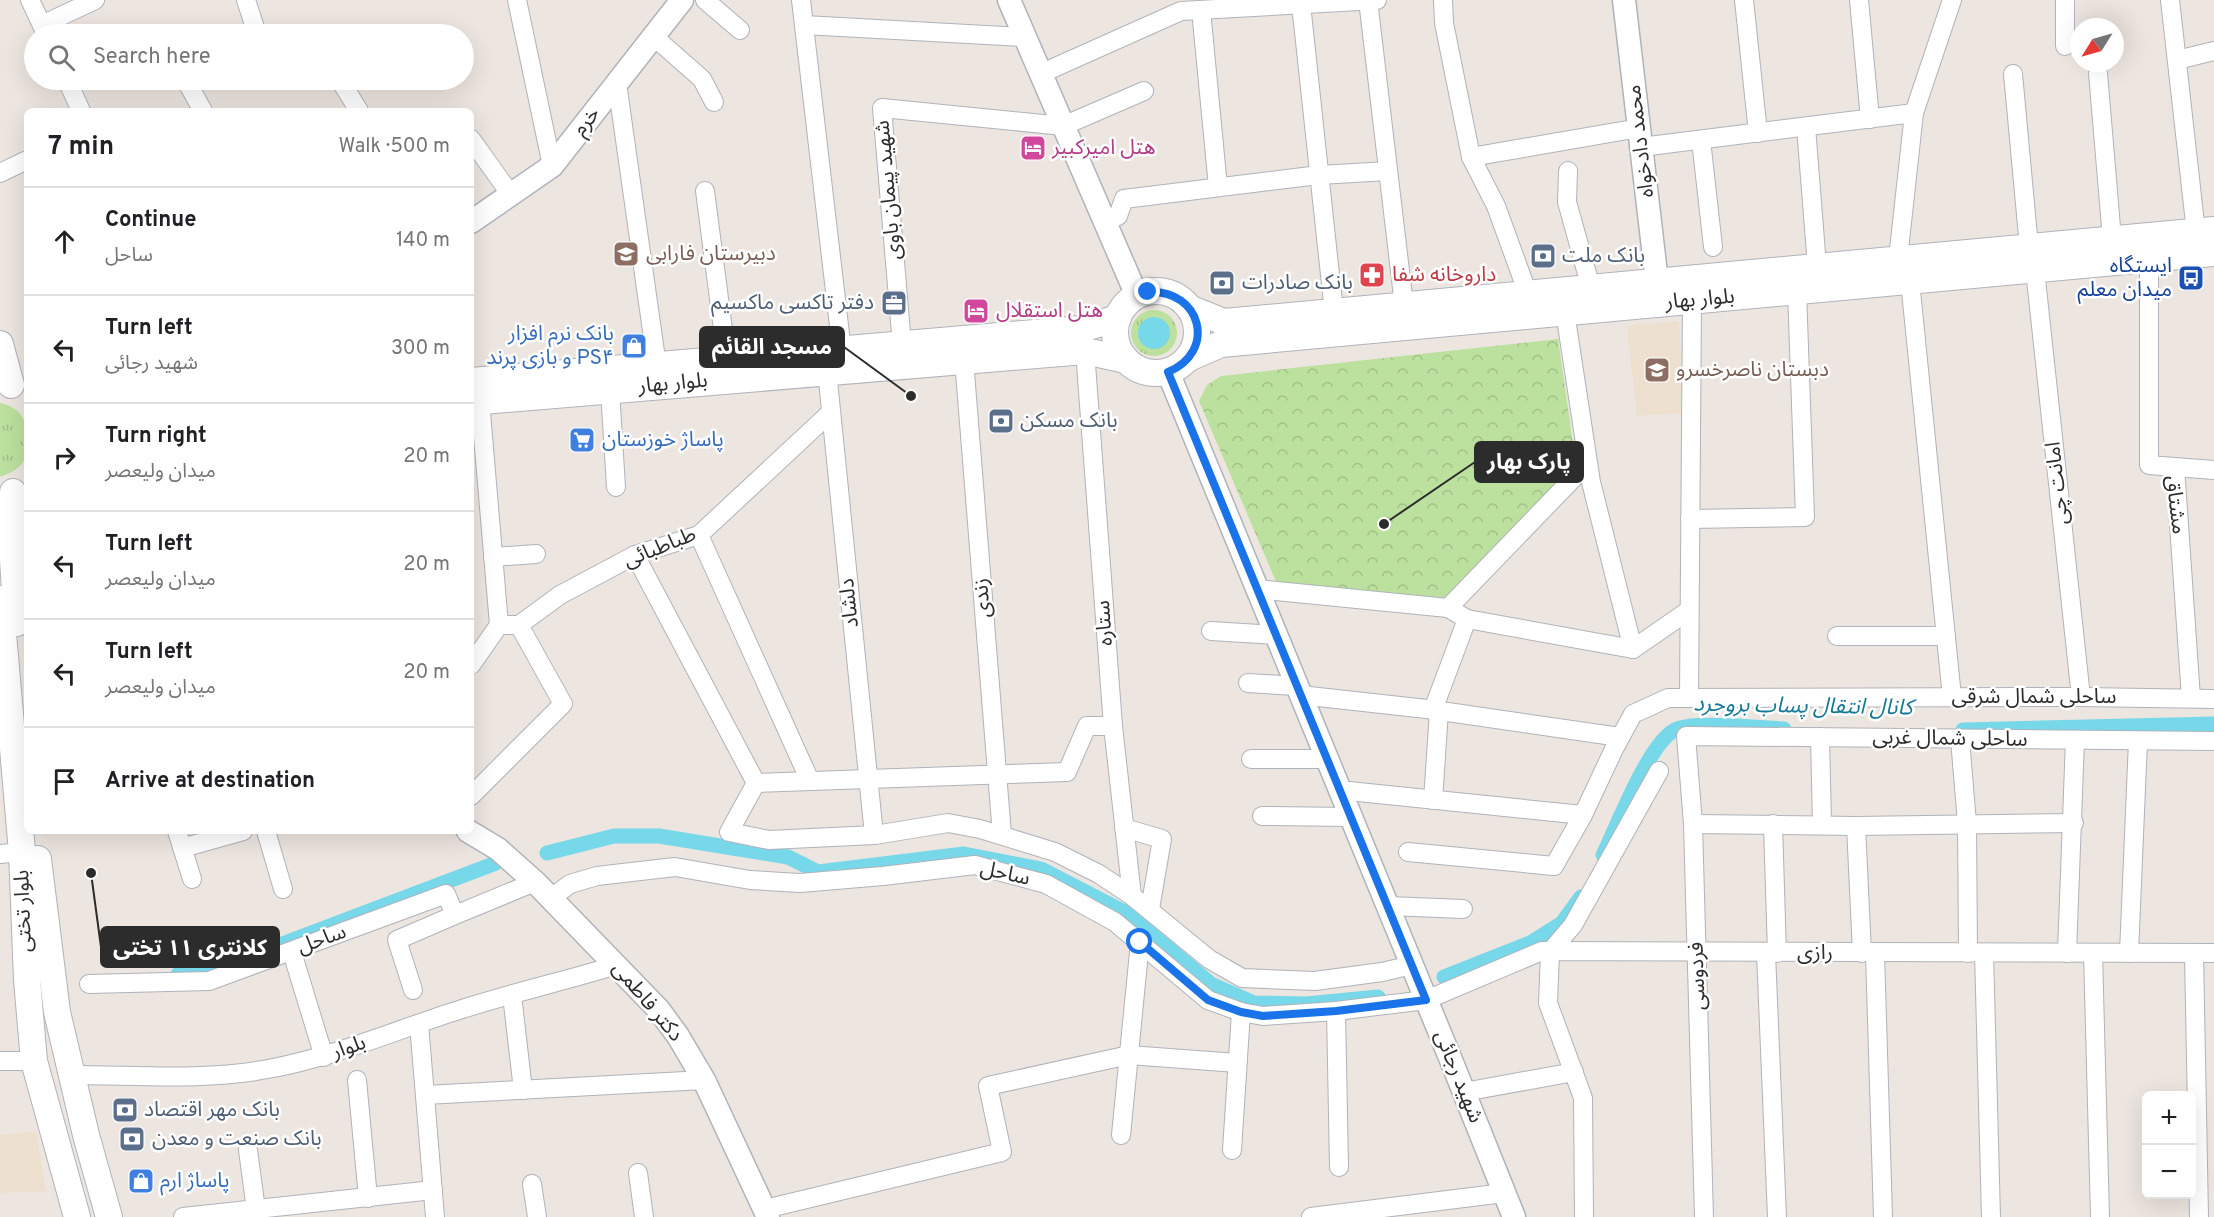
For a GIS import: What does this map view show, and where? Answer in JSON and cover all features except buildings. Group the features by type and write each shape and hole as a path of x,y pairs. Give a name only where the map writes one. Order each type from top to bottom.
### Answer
{"main road":[{"name":"بلوار بهار","path":"2032,258 2112,239 2205,231"},
{"name":"بلوار بهار","path":"1190,308 1224,322 1404,305 1564,312 1797,291 1904,270 2032,258 2149,259 2214,253"},
{"name":"بلوار بهار","path":"1189,358 1221,344 1479,309 1528,294 1817,266 1904,270"},
{"path":"1160,291 1171,294 1190,308 1198,333 1194,350 1183,364 1168,372 1145,372 1134,368 1119,351 1115,329 1118,318 1122,309 1137,296 1160,291"},
{"name":"بلوار بهار","path":"474,395 657,366 1081,329 1118,318"},
{"path":"0,344 13,387"},
{"name":"بلوار بهار","path":"474,395 610,390 1085,351 1126,360"},
{"path":"13,491 12,543 24,708"},
{"name":"بلوار تختی","path":"0,599 4,707 19,846 34,1060 78,1217"},
{"name":"بلوار تختی","path":"19,846 86,1135 109,1217"}],"street":[{"path":"30,0 41,24"},
{"path":"54,24 95,0"},
{"path":"246,0 254,24"},
{"path":"517,0 552,166"},
{"path":"705,0 740,30"},
{"path":"801,0 842,351"},
{"path":"1008,0 1137,296"},
{"path":"1368,0 1404,305"},
{"path":"1041,74 1181,11 1377,0"},
{"path":"1443,0 1444,23 1471,156 1496,206 1528,294"},
{"name":"محمد دادخواه","path":"1624,0 1657,282"},
{"path":"1744,0 1758,133"},
{"path":"1859,0 1870,119"},
{"path":"1952,0 1914,114 1904,270 1953,697"},
{"path":"2065,0 2065,46"},
{"path":"2170,0 2176,60 2205,231"},
{"name":"خرم","path":"474,220 552,166 653,36 676,2"},
{"path":"1301,4 1334,312"},
{"path":"1201,10 1218,187"},
{"path":"804,25 1024,36"},
{"path":"653,36 702,79 714,102"},
{"path":"2176,60 2214,51"},
{"path":"2098,73 2112,239"},
{"name":"امانت چی","path":"2013,74 2081,697"},
{"path":"617,83 657,366"},
{"path":"72,90 80,108"},
{"path":"191,90 201,108"},
{"path":"346,90 357,108"},
{"path":"1063,126 1144,91"},
{"name":"شهید پیمان باوی","path":"902,345 882,108 1063,126"},
{"path":"1471,156 1640,137 1701,140 1914,114"},
{"path":"1806,127 1817,266"},
{"path":"1701,140 1713,247"},
{"path":"474,143 511,195"},
{"path":"0,172 24,161"},
{"path":"1106,221 1118,216 1124,199 1319,175 1388,171"},
{"path":"1568,171 1567,202 1591,288"},
{"path":"705,191 727,360"},
{"name":"مشتاق","path":"2149,259 2149,465 2175,467 2191,698"},
{"path":"1690,519 1804,517 1797,291"},
{"path":"1689,698 1692,301"},
{"path":"1564,312 1588,463 1633,649"},
{"name":"ستاره","path":"1085,351 1113,726 1132,896"},
{"name":"زندی","path":"964,360 1002,835"},
{"name":"دلشاد","path":"826,371 874,835"},
{"name":"شهید رجائی","path":"1168,372 1514,1217"},
{"path":"610,390 616,487"},
{"path":"474,395 499,625 474,661"},
{"name":"طباطبائی","path":"519,626 560,596 635,555 699,535 830,413"},
{"path":"1448,608 1588,463"},
{"path":"2175,467 2214,470"},
{"path":"699,535 810,781"},
{"path":"493,557 536,554"},
{"path":"635,555 756,783 1066,772 1087,726 1113,726"},
{"path":"1256,589 1448,608 1467,619 1633,649 1688,611"},
{"path":"1433,800 1436,711 1467,619"},
{"path":"474,793 563,704 519,626 499,625"},
{"path":"1210,631 1276,635"},
{"path":"1837,636 1946,636"},
{"path":"1248,683 1620,737"},
{"name":"ساحلی شمال شرقی","path":"1408,852 1554,866 1583,815 1633,714 1668,698 2214,699"},
{"name":"ساحلی شمال غربی","path":"1686,736 2214,741"},
{"name":"فردوسی","path":"1686,736 1693,824 1698,953 1704,1217"},
{"path":"1820,737 1822,825"},
{"path":"1960,739 1976,953 1991,1217"},
{"path":"2067,953 2074,824 2075,740"},
{"path":"2129,953 2138,741"},
{"path":"1251,759 1326,759"},
{"path":"1584,1217 1583,1098 1548,1003 1550,952 1573,925 1659,771"},
{"name":"ساحل","path":"756,783 729,832 769,840 874,835 948,823 1002,835 1055,852 1100,874 1150,909 1209,958 1242,978 1315,981 1382,972 1412,965"},
{"path":"1340,790 1583,815"},
{"path":"1262,816 1350,817"},
{"path":"1693,824 2074,824"},
{"path":"1773,824 1771,953 1777,1217"},
{"path":"1856,825 1868,953 1883,1217"},
{"path":"1124,828 1162,839 1150,909"},
{"path":"192,879 180,840 222,834"},
{"path":"267,834 283,889"},
{"name":"دکتر فاطمی","path":"473,834 498,849 535,882 659,1010 678,1036 704,1080 766,1213"},
{"name":"ساحل","path":"551,898 570,884 597,876 675,867 750,880 800,883 975,865 1046,884 1115,922 1208,1000 1241,1012 1263,1016 1336,1011 1426,1000"},
{"path":"413,990 397,940 535,882"},
{"name":"ساحل","path":"89,984 209,981 446,894 455,915"},
{"path":"1388,906 1463,909"},
{"path":"1121,1135 1140,942"},
{"name":"رازی","path":"1426,1000 1542,951 2214,953"},
{"path":"2093,953 2100,1217"},
{"path":"2194,953 2199,1217"},
{"path":"295,963 324,1057"},
{"name":"بلوار","path":"72,1075 220,1075 266,1070 324,1057 419,1024 617,965"},
{"path":"512,995 523,1090"},
{"path":"1336,1011 1339,1167"},
{"path":"1232,1150 1241,1012"},
{"path":"419,1024 435,1217"},
{"path":"766,1213 1002,1152 988,1086 1129,1055 1237,1063"},
{"path":"0,1061 34,1060"},
{"path":"1464,1092 1574,1072"},
{"path":"357,1080 368,1198"},
{"path":"425,1095 704,1080"},
{"path":"248,1150 256,1210"},
{"path":"638,1173 644,1217"},
{"path":"532,1184 537,1217"},
{"path":"183,1217 256,1210 330,1210 368,1198 433,1190"},
{"path":"1311,1217 1504,1193"}],"shaded area":[{"name":"دبستان ناصرخسرو","path":"1679,321 1683,413 1637,416 1627,326"},
{"path":"36,1131 46,1191 0,1193 0,1135"}],"green space":[{"path":"1154,310 1163,311 1171,316 1176,324 1176,342 1171,350 1163,355 1154,356 1145,355 1137,350 1132,342 1131,333 1132,324 1137,316 1145,311"},
{"path":"1558,339 1576,464 1445,598 1277,584 1199,401 1207,385 1221,376"},
{"path":"0,403 14,408 24,420 24,460 16,469 0,477"}],"water":[{"path":"1154,317 1165,322 1170,333 1165,344 1154,349 1143,344 1138,333 1143,322"}],"waterway":[{"name":"کانال انتقال پساب بروجرد","path":"1963,730 2214,724"},
{"name":"کانال انتقال پساب بروجرد","path":"1603,855 1645,766 1667,736 1677,729 1699,725 1784,729"},
{"name":"کانال انتقال پساب بروجرد","path":"547,853 614,836 659,836 788,857 818,872 964,854 1041,869 1126,913 1211,984 1254,1003 1306,1004 1378,997"},
{"path":"178,974 211,971 496,863"},
{"name":"کانال انتقال پساب بروجرد","path":"1444,977 1530,943 1562,923 1581,897"}],"place":[{"name":"هتل امیرکبیر","path":"1033,148"},
{"name":"دبیرستان فارابی","path":"626,254"},
{"name":"بانک ملت","path":"1543,256"},
{"name":"داروخانه شفا","path":"1372,275"},
{"name":"ایستگاه میدان معلم","path":"2191,278"},
{"name":"بانک صادرات","path":"1222,283"},
{"name":"دفتر تاکسی ماکسیم","path":"894,303"},
{"name":"هتل استقلال","path":"976,311"},
{"name":"بانک نرم افزار و بازی پرند PS۴","path":"634,346"},
{"name":"دبستان ناصرخسرو","path":"1657,370"},
{"name":"مسجد القائم","path":"911,396"},
{"name":"بانک مسکن","path":"1001,421"},
{"name":"پاساژ خوزستان","path":"582,440"},
{"name":"پارک بهار","path":"1384,524"},
{"name":"کلانتری ۱۱ تختی","path":"91,873"},
{"name":"بانک مهر اقتصاد","path":"125,1110"},
{"name":"بانک صنعت و معدن","path":"132,1139"},
{"name":"پاساژ ارم","path":"141,1181"}],"route":[{"path":"1140,942 1208,1000 1241,1012 1263,1016 1336,1011 1426,1000 1168,372 1183,364 1194,350 1198,333 1194,316 1190,308 1171,294 1160,291 1148,292"}]}
